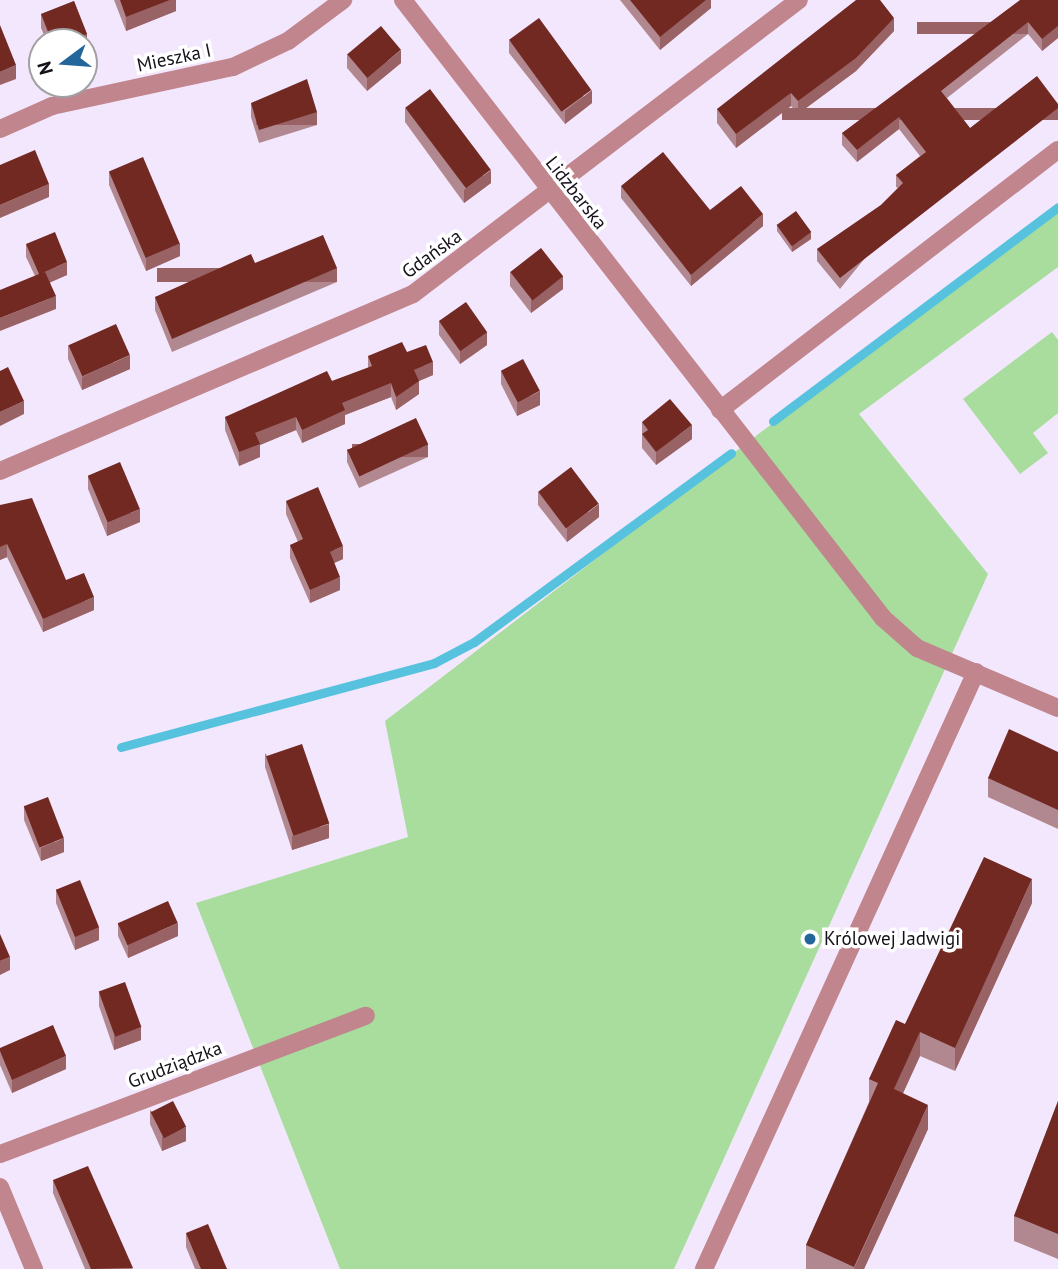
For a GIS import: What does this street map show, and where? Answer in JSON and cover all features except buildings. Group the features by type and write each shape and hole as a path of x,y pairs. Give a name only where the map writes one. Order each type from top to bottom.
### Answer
{"street":[{"name":"Mieszka I","path":"0,129 52,106 233,67 288,41 343,0"},
{"name":"Lidzbarska","path":"403,0 549,193 883,618 917,648 1058,708"},
{"name":"Gdańska","path":"0,471 413,294 799,0"},
{"path":"720,410 1058,150"},
{"path":"704,1269 976,672"},
{"name":"Grudziądzka","path":"0,1154 366,1016"},
{"path":"0,1187 34,1269"}],"green space":[{"path":"1058,204 1058,267 859,414 988,574 674,1269 340,1269 196,903 408,837 385,721"},
{"path":"1052,332 1058,340 1058,413 1033,433 1048,453 1020,474 963,399"}],"waterway":[{"path":"773,421 1058,207"},
{"path":"121,747 434,663 474,642 731,453"}],"place":[{"name":"Królowej Jadwigi","path":"810,939"}]}
